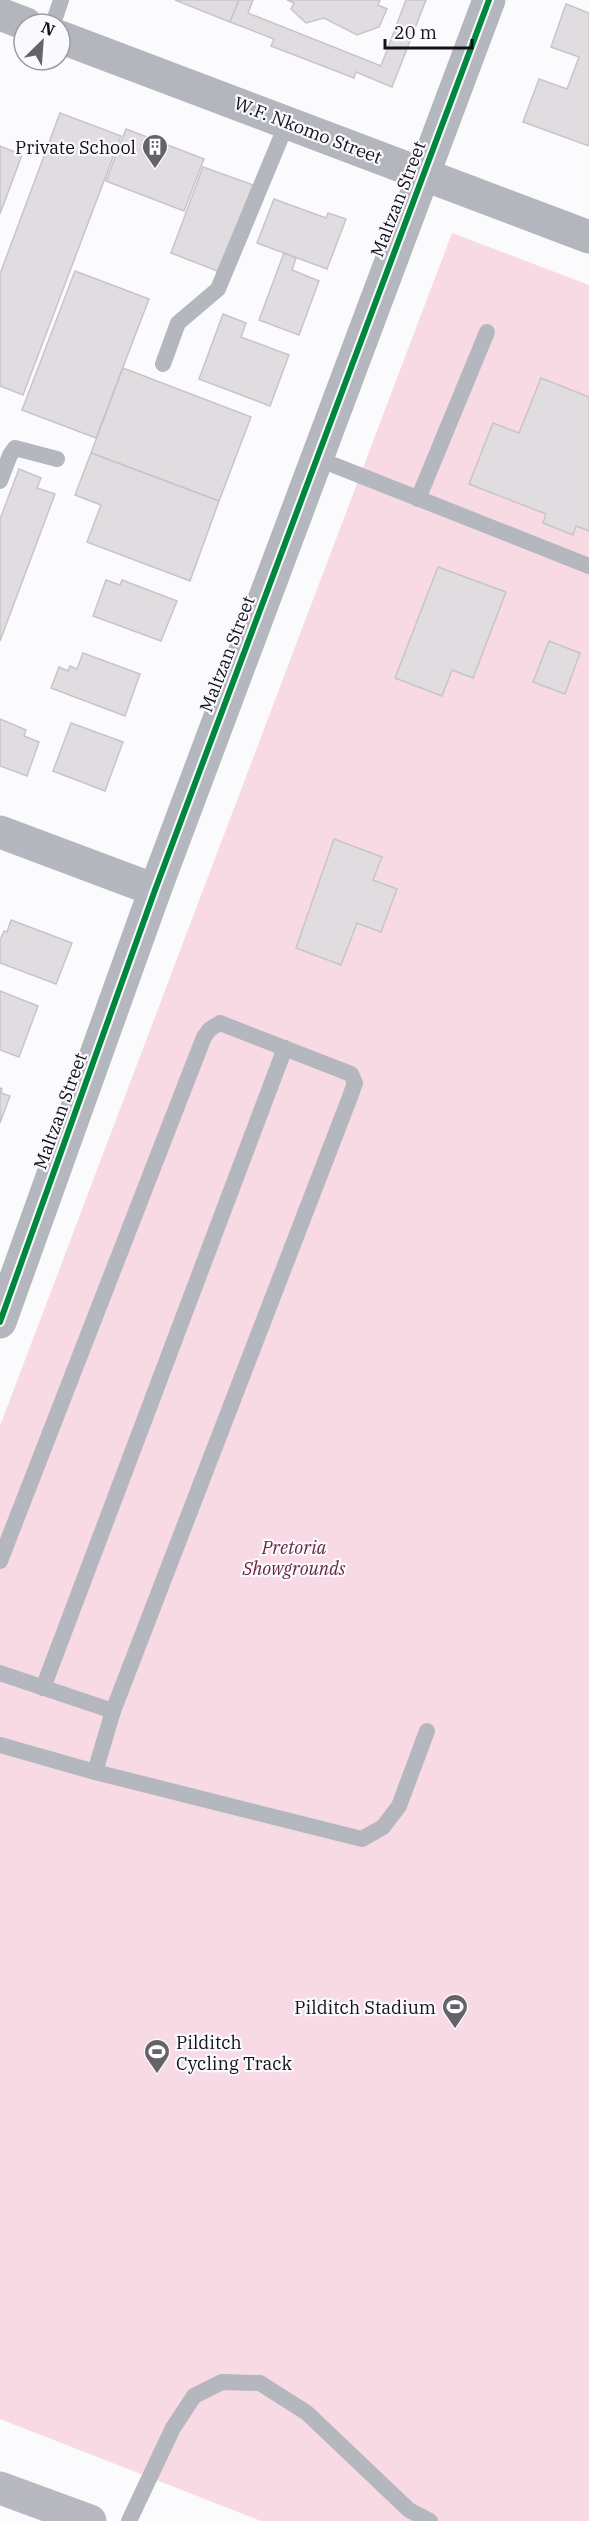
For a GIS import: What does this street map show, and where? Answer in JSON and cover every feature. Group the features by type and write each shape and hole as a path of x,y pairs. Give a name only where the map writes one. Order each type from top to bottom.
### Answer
{"main road":[{"name":"W.F. Nkomo Street","path":"72,42 589,237"},
{"path":"0,2488 90,2521"}],"street":[{"name":"Maltzan Street","path":"0,1322 155,890 489,0"},
{"path":"0,832 155,890"}],"lane":[{"path":"163,364 178,323 218,289 287,123"},
{"path":"418,499 487,332"},
{"path":"0,481 10,454 15,448 57,459"},
{"path":"316,458 589,566"},
{"path":"0,1561 204,1037 210,1029 220,1023 351,1074 355,1083 113,1711 94,1772"},
{"path":"43,1688 285,1048"},
{"path":"0,1673 113,1711"},
{"path":"0,1745 94,1772 362,1839 382,1827 399,1806 428,1731"},
{"path":"129,2521 172,2427 194,2396 222,2382 260,2383 307,2413 409,2510 430,2521"}],"green space":[{"name":"Pretoria Showgrounds","path":"452,233 589,285 589,2521 261,2521 0,2419 0,1426"}],"building":[{"path":"175,0 239,0 230,22"},
{"path":"239,0 253,0 248,13 381,66 406,0 426,0 392,87 356,72 354,78 271,46 274,39 230,22"},
{"path":"287,0 380,0 378,5 387,9 379,27 357,35 324,18 306,23 291,9 294,3"},
{"path":"566,4 589,13 589,146 523,122 539,79 567,89 579,57 551,47"},
{"path":"60,113 121,136 23,395 0,386 0,274"},
{"name":"Private School","path":"126,129 204,159 184,211 106,181"},
{"path":"0,146 22,155 0,214"},
{"path":"203,167 253,185 220,272 171,253"},
{"path":"274,199 326,218 328,213 346,219 327,269 257,243"},
{"path":"284,253 296,258 292,270 319,281 299,335 259,320"},
{"path":"75,271 149,299 96,438 22,410"},
{"path":"223,314 246,323 241,337 289,355 270,406 199,379"},
{"path":"123,368 251,417 219,501 91,453"},
{"path":"541,378 589,397 589,531 576,526 573,535 543,523 546,514 469,484 493,423 519,433"},
{"path":"91,453 219,501 190,581 87,542 101,505 75,495"},
{"path":"19,469 41,478 37,488 55,494 0,641 0,519"},
{"path":"438,567 506,592 473,678 452,670 442,696 395,678"},
{"path":"106,580 120,585 122,580 177,601 161,641 93,616"},
{"path":"549,641 580,653 565,694 533,682"},
{"path":"83,653 140,674 125,716 51,688 59,667 68,671 70,666 77,669"},
{"path":"0,719 26,730 24,736 39,742 27,776 0,766"},
{"path":"71,723 123,742 105,791 53,771"},
{"path":"334,839 382,857 373,880 397,889 381,932 357,923 341,965 296,948"},
{"path":"11,920 72,943 56,984 0,963 0,940 4,931 7,932"},
{"path":"0,991 38,1006 19,1057 0,1050"},
{"path":"0,1088 1,1093 10,1096 0,1123"}],"cycle path":[{"path":"0,1322 155,890 489,0"}],"place":[{"name":"Private School","path":"155,170"},
{"name":"Pilditch Stadium","path":"455,2030"},
{"name":"Pilditch Cycling Track","path":"157,2075"}]}
